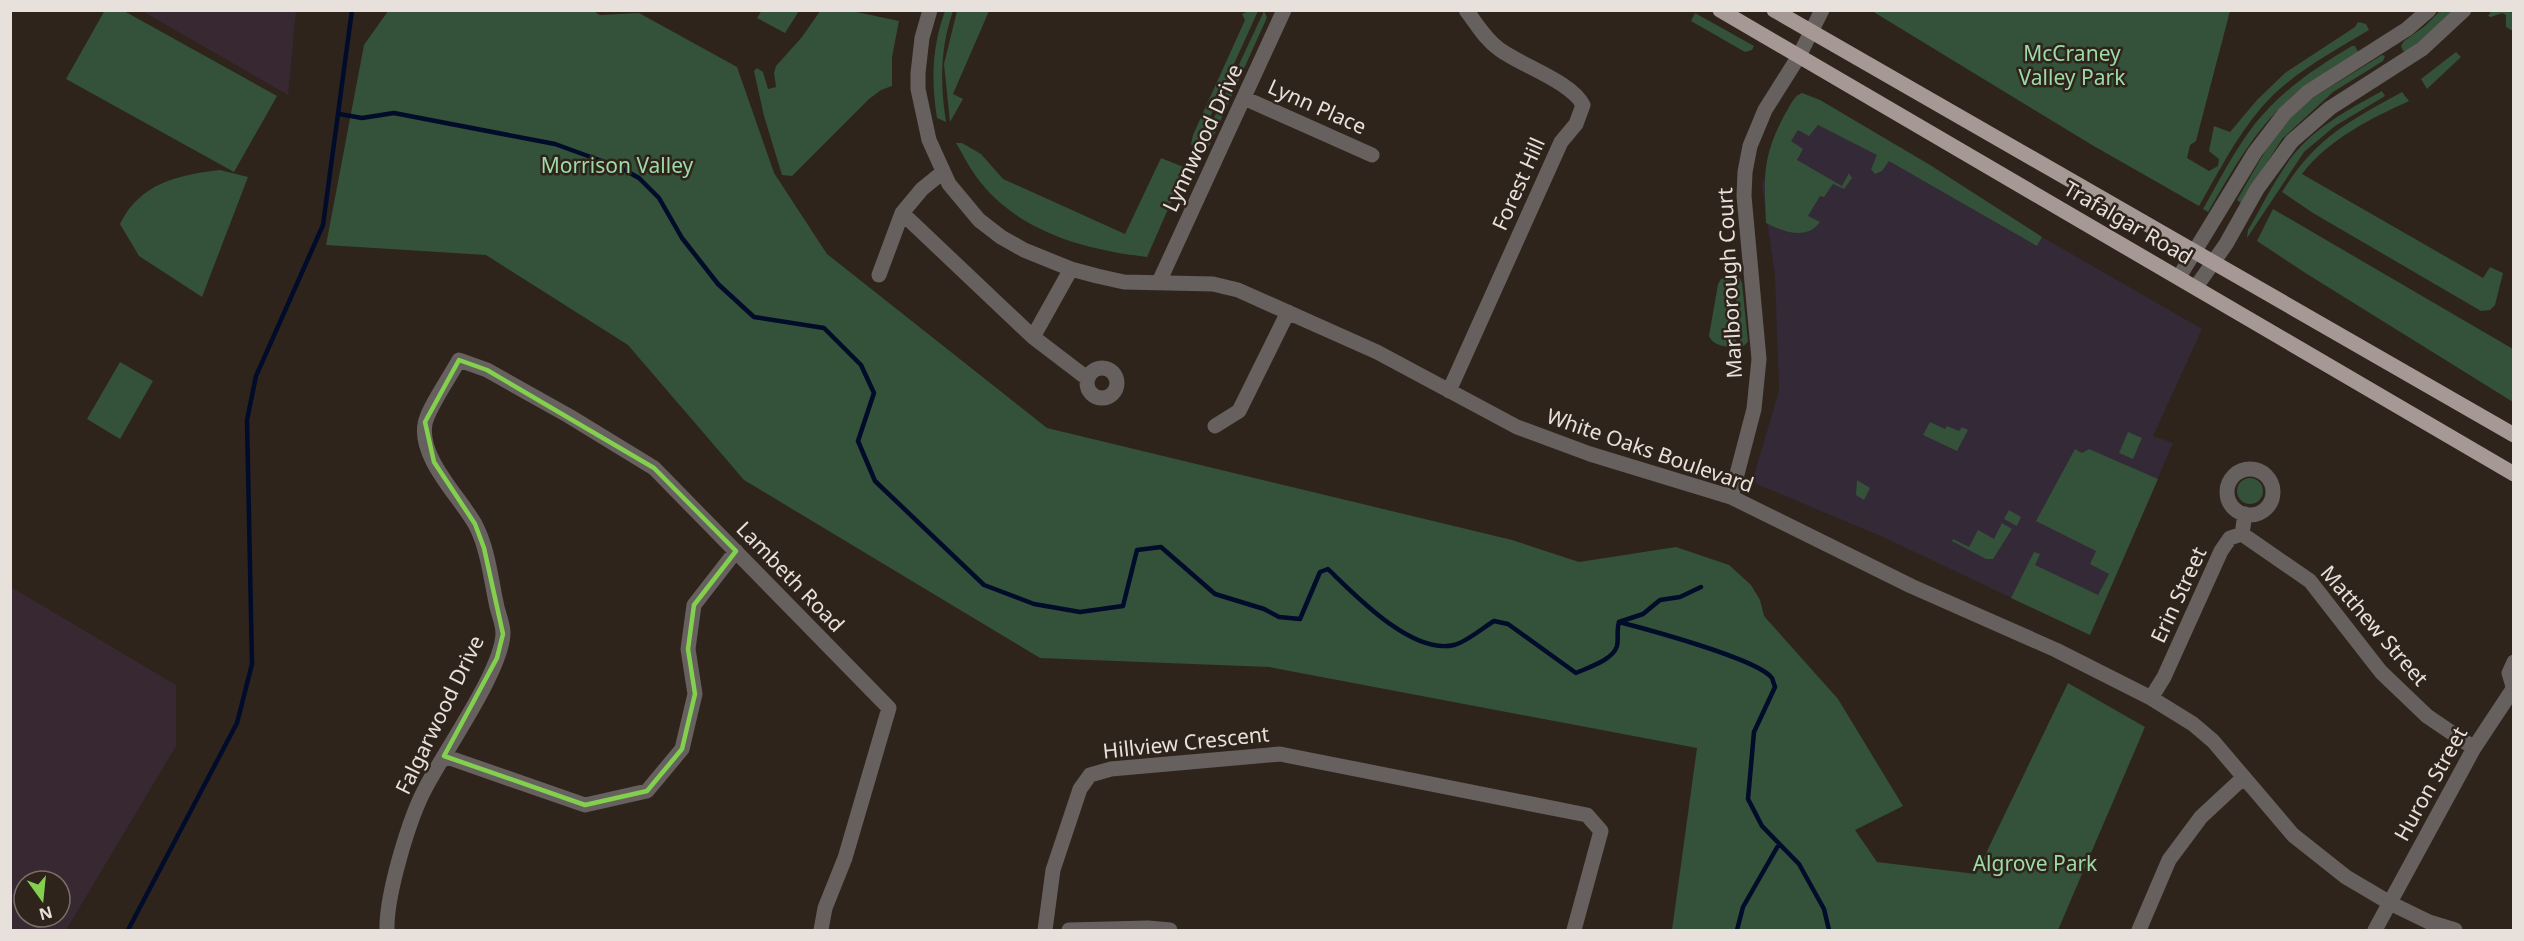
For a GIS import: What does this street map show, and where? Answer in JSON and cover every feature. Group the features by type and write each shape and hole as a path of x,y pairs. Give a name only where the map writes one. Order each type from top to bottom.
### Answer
{"main road":[{"name":"Trafalgar Road","path":"1720,10 2514,474"},
{"name":"Trafalgar Road","path":"1774,10 2514,435"}],"street":[{"name":"White Oaks Boulevard","path":"930,10 922,38 918,89 929,140 943,172 963,203 979,220 1001,237 1024,250 1071,269 1124,282 1213,284 1238,290 1377,352 1517,427 1590,454 1731,497 1911,586 2056,650 2151,698 2193,724 2213,741 2269,808 2314,852 2346,877 2390,903 2429,922 2456,930"},
{"name":"Lynnwood Drive","path":"1159,282 1284,10"},
{"name":"Forest Hill","path":"1449,391 1561,142 1576,124 1582,113 1583,105 1578,97 1563,86 1498,48 1475,26 1466,10"},
{"name":"Marlborough Court","path":"1731,497 1758,385 1759,359 1744,196 1745,172 1750,146 1765,110 1799,56 1822,10"},
{"path":"2179,277 2268,132 2296,102 2400,34 2429,10"},
{"path":"2196,287 2257,189 2292,141 2330,108 2422,49 2464,10"},
{"name":"Lynn Place","path":"1244,98 1372,155"},
{"path":"879,275 902,213 922,189 943,172"},
{"path":"902,213 1033,337 1088,379"},
{"path":"1033,337 1071,269"},
{"path":"1215,426 1239,411 1288,312"},
{"name":"Lambeth Road","path":"459,360 487,370 569,416 654,468 889,708 845,858 825,908 821,930"},
{"name":"Falgarwood Drive","path":"387,930 387,910 424,789 476,700 497,658 503,634 484,548 475,524 434,462 424,438 425,422 459,360"},
{"path":"2242,534 2245,514"},
{"name":"Erin Street","path":"2151,698 2164,677 2222,551 2230,538 2242,534"},
{"name":"Matthew Street","path":"2242,534 2310,581 2381,672 2427,716 2474,748"},
{"path":"444,756 585,805 647,791 682,749 696,694 688,650 694,605 736,551"},
{"name":"Huron Street","path":"2375,930 2474,748 2513,689 2509,673 2514,662"},
{"name":"Hillview Crescent","path":"1045,930 1053,870 1080,789 1090,775 1111,769 1280,754 1587,815 1601,831 1574,930"},
{"path":"2139,930 2169,860 2201,816 2244,777"},
{"path":"1069,930 1149,928 1170,930"}],"highlighted area":[{"path":"459,360 487,370 654,468 736,551 694,605 688,649 695,694 682,749 647,791 585,805 444,756 497,658 503,634 484,548 475,524 434,462 425,422"}],"shaded area":[{"path":"142,11 296,11 288,95"},
{"path":"1802,93 1820,100 1930,165 2042,237 2202,329 2153,436 2173,443 2090,635 1883,537 1752,482 1779,391 1775,276 1762,185 1791,103 1796,95"},
{"path":"11,587 176,685 176,746 72,920 72,869 12,869 12,929 66,930 11,930"}],"green space":[{"path":"105,10 124,11 277,96 234,172 66,79"},
{"name":"Morrison Valley","path":"592,10 600,15 639,13 737,67 774,173 827,254 1047,428 1512,540 1579,562 1676,547 1729,565 1751,585 1760,600 1764,616 1838,699 1903,806 1855,830 1877,862 1976,874 2068,683 2145,727 2058,930 1672,930 1697,748 1269,667 1040,658 744,480 628,345 486,255 326,245 364,45 388,11"},
{"path":"762,10 799,11 785,33 757,18"},
{"path":"2492,10 2513,13 2513,31 2506,27 2506,15 2502,13 2488,16"},
{"path":"820,11 852,11 899,21 892,57 892,86 881,90 869,99 792,176 782,175 764,116 754,71 757,68 763,72 768,89 776,87 774,73 776,66 802,37"},
{"path":"945,11 953,11 942,66 946,122 937,118 933,77 937,38"},
{"path":"957,11 989,11 953,94 963,99 950,122 944,64"},
{"path":"1258,11 1195,150 1191,144 1193,135 1245,20 1242,14"},
{"path":"1264,11 1267,17 1265,22 1209,146 1198,152"},
{"name":"McCraney Valley Park","path":"1872,11 2230,11 2196,141 2190,145 2187,158 2209,171 2218,166 2219,159 2209,151 2214,126 2230,132 2257,100 2285,73 2355,27 2358,22 2366,24 2369,30 2298,74 2272,96 2243,131 2199,206 2092,145"},
{"path":"2440,11 2453,11 2408,52 2403,51 2401,46 2404,41 2425,26"},
{"path":"1695,13 1754,46 1752,50 1745,52 1691,21"},
{"path":"2355,46 2359,54 2304,87 2274,114 2250,145 2208,212 2203,209 2240,145 2264,113 2299,81"},
{"path":"2456,52 2461,57 2427,89 2421,79"},
{"path":"2382,55 2385,56 2383,61 2333,92 2282,139 2241,203 2237,200 2276,132 2298,107"},
{"path":"2382,91 2385,96 2335,126 2304,152 2247,238 2248,230 2271,189 2295,153 2306,141 2329,122"},
{"path":"2402,92 2409,101 2337,140 2302,174 2483,278 2490,267 2503,273 2495,305 2490,310 2481,311 2313,213 2282,192 2308,157 2334,133"},
{"path":"1802,93 1820,100 1930,165 2042,237 2037,246 1889,161 1882,171 1875,174 1871,169 1877,155 1818,125 1809,136 1798,130 1791,141 1803,149 1797,160 1842,186 1849,173 1852,178 1844,189 1833,184 1824,197 1820,196 1808,216 1820,222 1815,228 1794,233 1766,223 1765,179 1768,155 1785,114 1794,99"},
{"path":"956,143 962,143 981,154 1003,179 1125,234 1161,158 1186,168 1147,257 1098,249 1052,234 1030,223 991,194 975,175"},
{"path":"220,170 248,177 202,297 139,256 120,224 128,210 149,190 175,178"},
{"path":"2273,209 2513,349 2513,402 2257,241"},
{"path":"1730,275 1737,348 1717,344 1709,336 1718,284 1721,279"},
{"path":"1734,277 1740,278 1742,283 1748,342 1741,348"},
{"path":"120,362 153,381 120,439 87,419"},
{"path":"1930,422 1945,429 1947,426 1959,431 1962,427 1968,430 1957,451 1923,435"},
{"path":"2128,432 2142,438 2133,459 2119,453"},
{"path":"2075,449 2082,453 2089,449 2158,479 2090,635 2011,598 2034,552 2040,554 2035,565 2098,595 2109,574 2090,564 2096,551 2036,521"},
{"path":"2250,478 2259,482 2263,491 2259,500 2250,504 2241,500 2237,491 2241,482"},
{"path":"1857,480 1870,488 1864,500 1856,495"},
{"path":"2009,510 2021,517 2017,526 2004,519"},
{"path":"2002,523 2012,529 1993,559 1986,559 1952,541 1953,539 1969,547 1978,530 1994,539"}],"waterway":[{"path":"128,930 237,723 252,664 247,420 256,376 323,225 352,10"},
{"path":"339,114 362,118 394,113 555,144 621,168 639,178 659,198 682,238 718,284 754,317 824,328 861,365 874,393 858,441 875,481 984,585 1034,604 1080,612 1123,606 1137,550 1161,547 1215,594 1264,609 1279,617 1300,619 1320,572 1328,569 1386,621 1421,641 1438,646 1458,644 1494,621 1508,624 1576,673 1600,662 1615,651 1618,643 1619,622 1725,654 1763,670 1772,678 1775,687 1754,732 1748,799 1762,826 1799,864 1824,909 1829,930"},
{"path":"1619,622 1643,614 1660,600 1680,597 1701,587"},
{"path":"1737,930 1743,907 1779,844"}],"park label":[{"name":"Algrove Park","path":"2035,864"}]}
